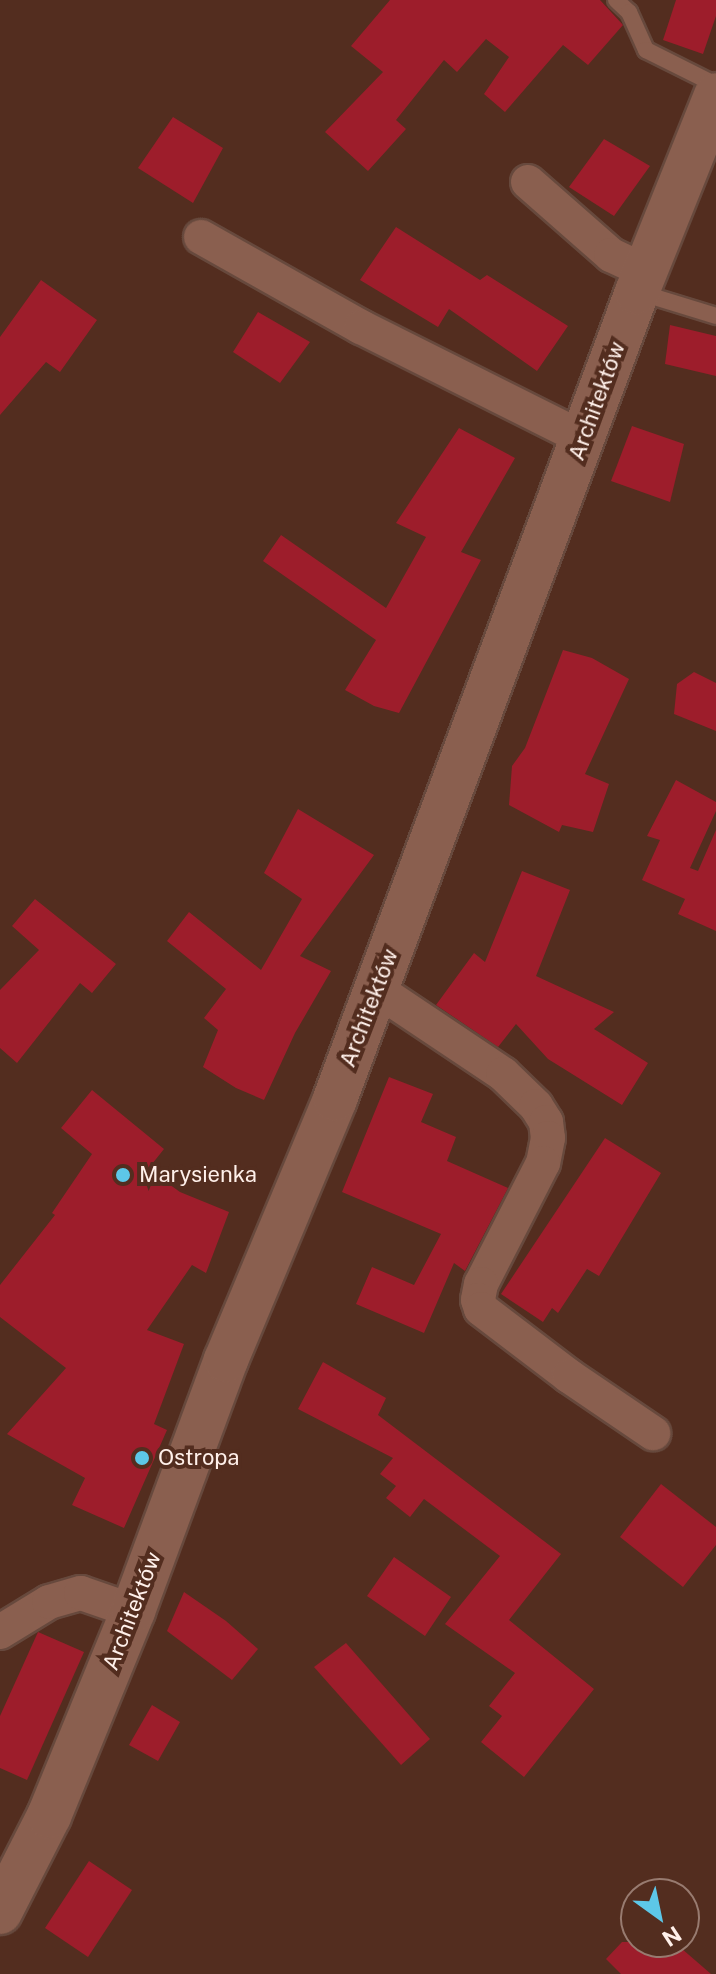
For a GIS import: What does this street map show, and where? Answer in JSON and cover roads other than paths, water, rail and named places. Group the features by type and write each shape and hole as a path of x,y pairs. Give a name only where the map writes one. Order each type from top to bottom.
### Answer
{"street":[{"name":"Architektów","path":"0,1912 49,1816 133,1611 226,1360 335,1099 641,281 716,95"},
{"path":"528,182 641,281"},
{"path":"201,237 361,327 583,438"},
{"path":"376,989 503,1074 536,1106 546,1122 548,1138 543,1163 481,1284 478,1300 481,1309 569,1376 653,1433"},
{"path":"0,1632 49,1602 81,1593 133,1611"}],"lane":[{"path":"616,0 629,12 646,50 716,85"},
{"path":"641,281 716,316"}],"place":[{"name":"Marysienka","path":"123,1175"},
{"name":"Ostropa","path":"142,1458"}]}
